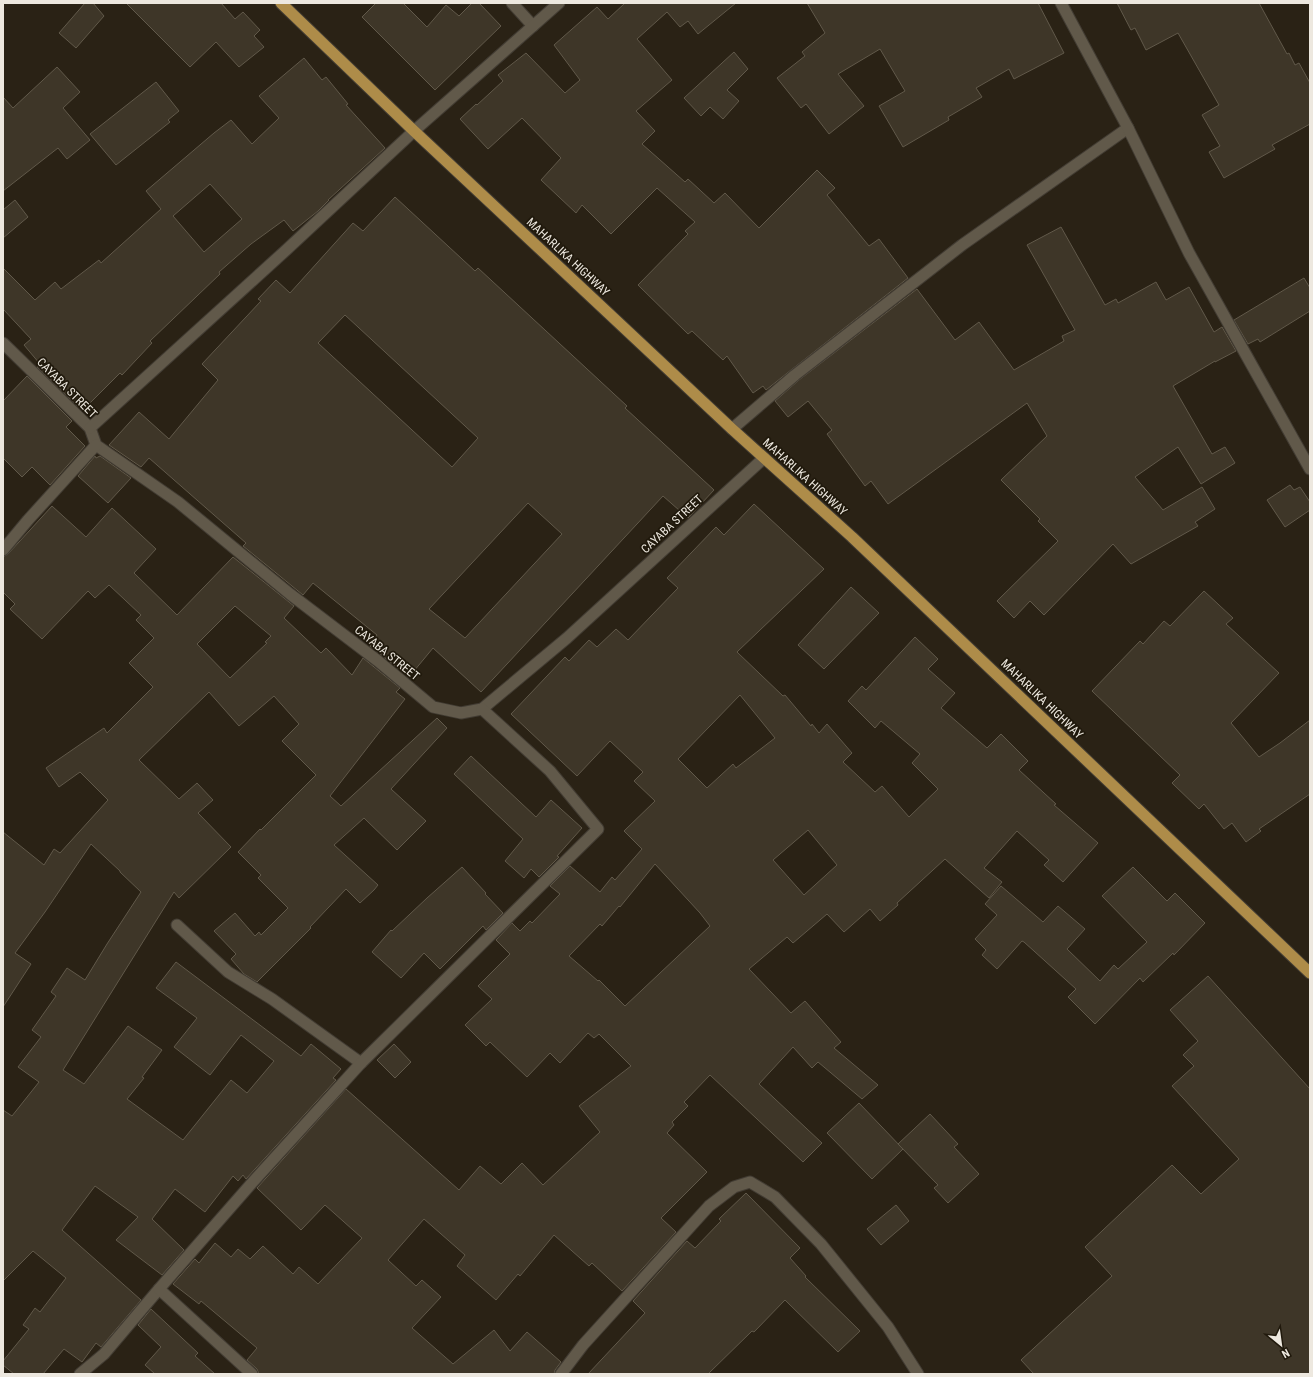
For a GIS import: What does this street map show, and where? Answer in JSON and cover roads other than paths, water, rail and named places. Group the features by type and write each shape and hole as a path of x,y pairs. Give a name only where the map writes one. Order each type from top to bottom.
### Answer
{"main road":[{"name":"MAHARLIKA HIGHWAY","path":"281,3 414,131 764,458 852,537 1310,973"}],"street":[{"path":"512,3 533,26"},
{"path":"90,428 284,252 414,131 558,3"},
{"path":"1062,3 1128,128 1189,253 1310,469"},
{"path":"732,428 795,375 962,244 1128,128"},
{"name":"CAYABA STREET","path":"3,343 90,428 96,445 178,502 290,594 378,661 433,707 461,713 482,709 567,638 764,458"},
{"path":"3,550 96,445"},
{"path":"80,1374 104,1354 251,1184 361,1063 598,829 550,771 482,709"},
{"path":"177,925 228,972 272,999 361,1063"},
{"path":"561,1374 583,1345 709,1206 734,1187 750,1182 774,1196 821,1244 888,1327 918,1374"},
{"path":"159,1289 252,1374"}]}
